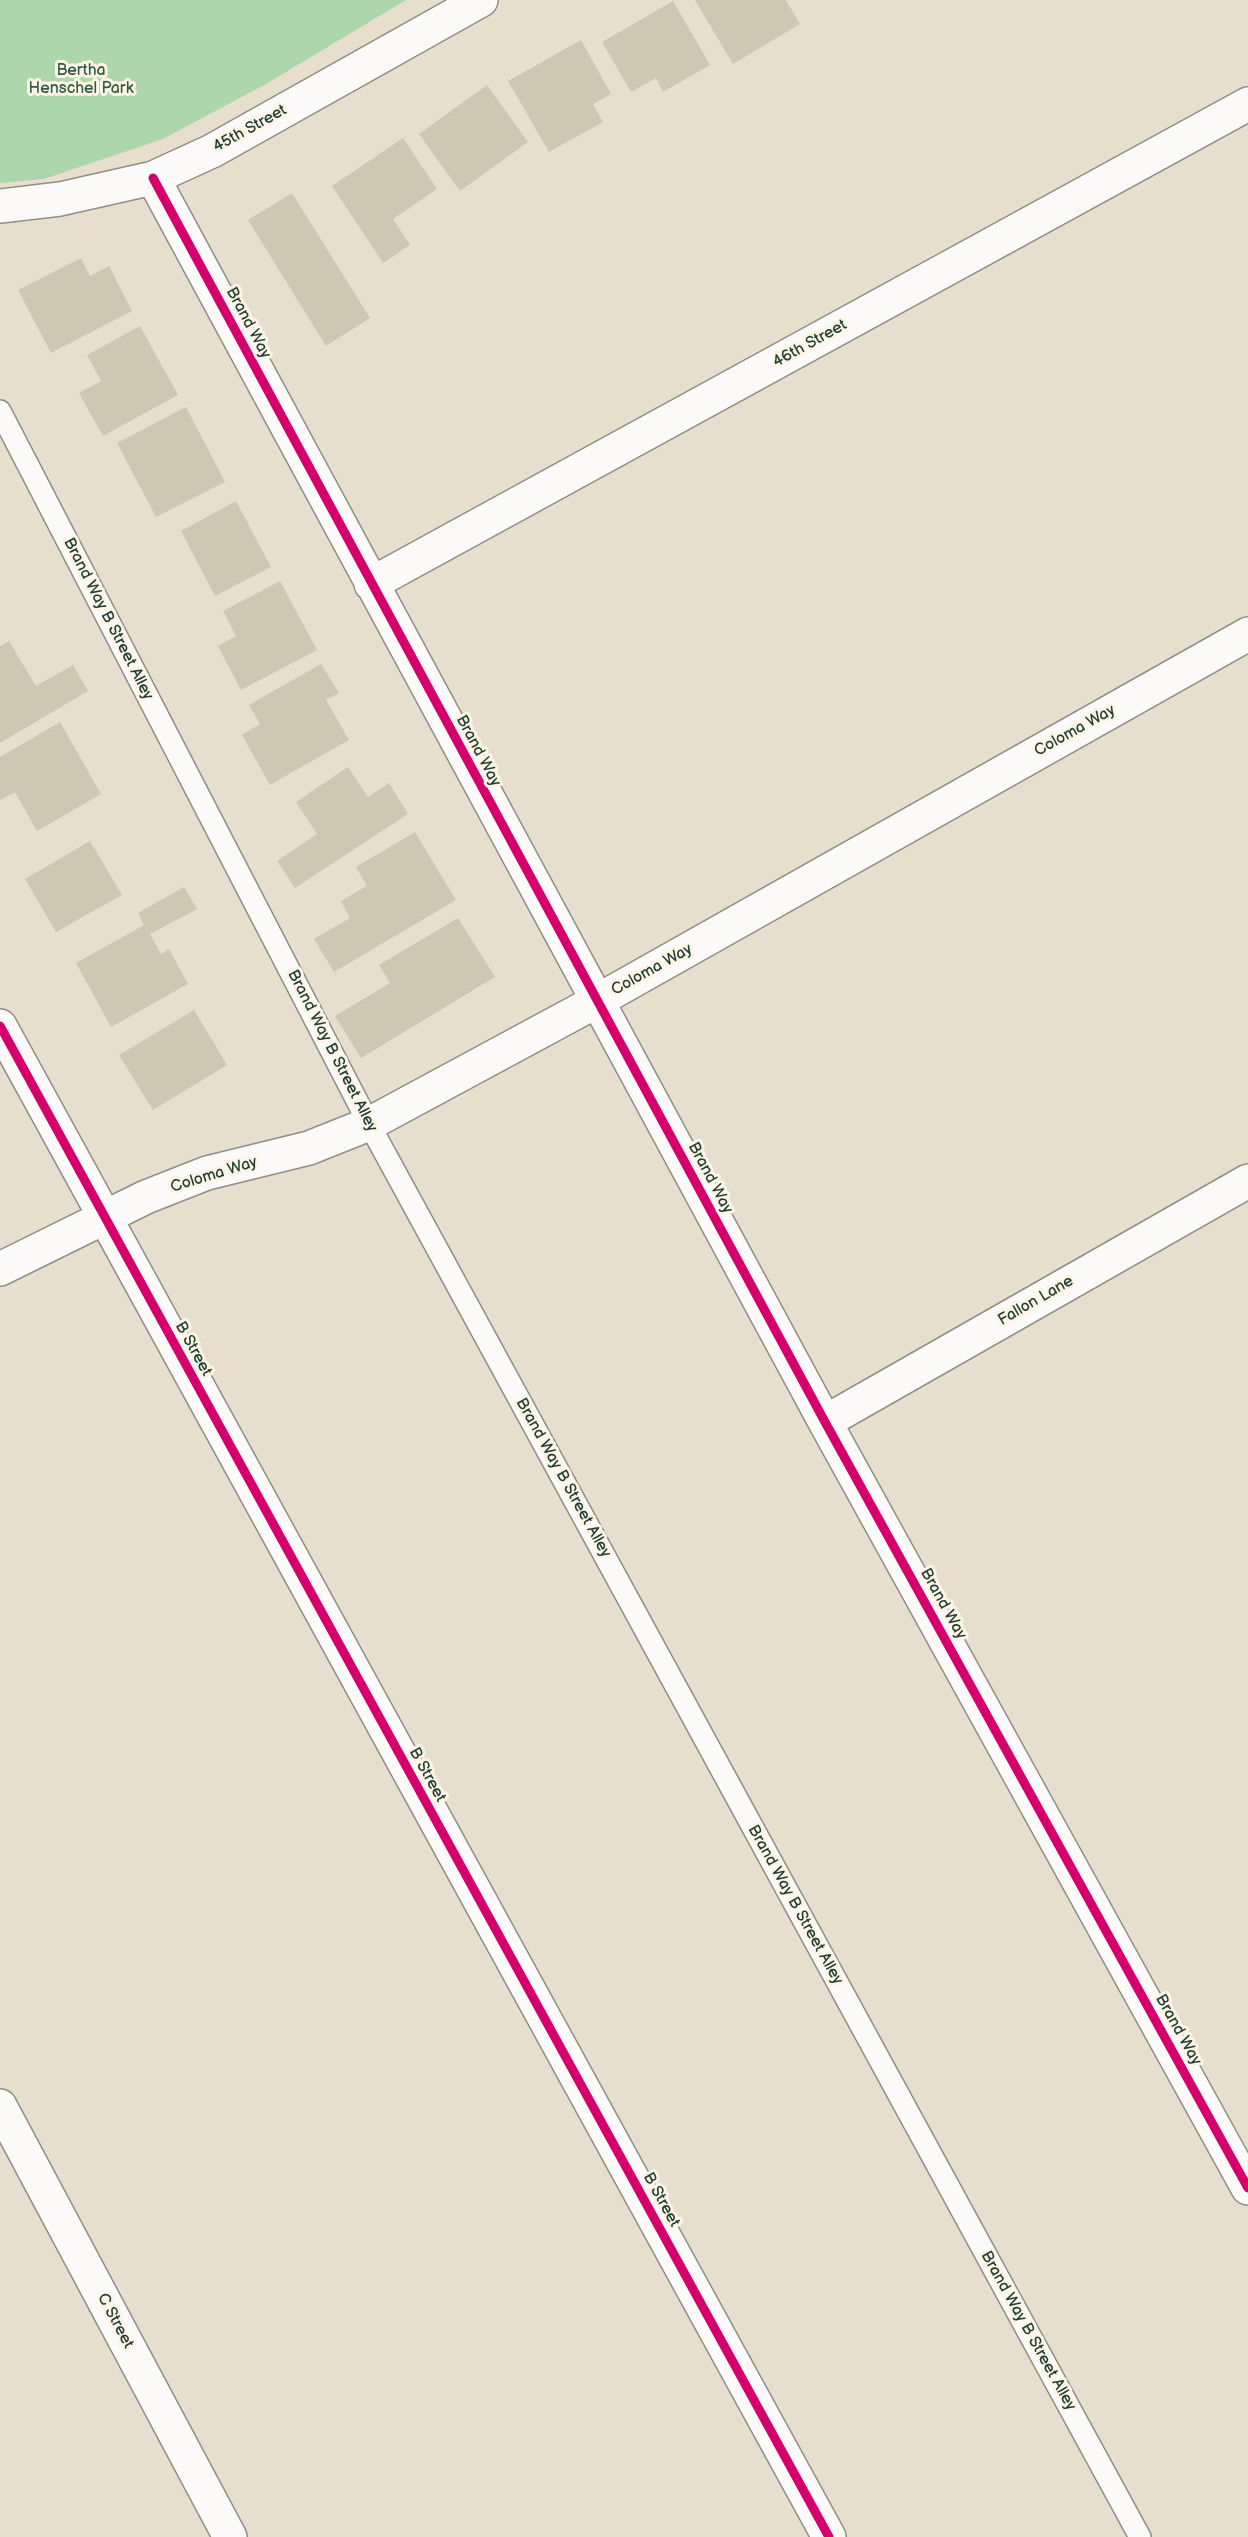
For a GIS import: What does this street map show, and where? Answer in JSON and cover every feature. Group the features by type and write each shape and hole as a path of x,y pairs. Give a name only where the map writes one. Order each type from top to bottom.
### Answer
{"street":[{"name":"45th Street","path":"0,206 60,199 153,178 212,151 481,0"},
{"name":"46th Street","path":"371,584 1248,104"},
{"name":"Brand Way","path":"153,178 825,1422 1248,2188"},
{"name":"Coloma Way","path":"0,1269 146,1197 207,1173 309,1148 369,1124 597,1001 1248,634"},
{"name":"B Street","path":"0,1026 830,2537"},
{"name":"Fallon Lane","path":"825,1422 1248,1181"},
{"name":"C Street","path":"0,2106 230,2537"}],"lane":[{"name":"Brand Way B Street Alley","path":"0,411 369,1124 1140,2537"}],"green space":[{"name":"Bertha Henschel Park","path":"0,0 406,0 266,84 163,139 44,179 0,183"}],"building":[{"path":"695,0 786,0 800,24 733,64"},
{"path":"673,1 710,65 663,92 656,78 631,92 602,42"},
{"path":"581,40 611,94 593,104 603,122 549,152 508,81"},
{"path":"487,85 528,142 460,191 419,134"},
{"path":"403,138 437,189 393,219 410,245 383,263 332,186"},
{"path":"292,193 370,318 326,346 248,220"},
{"path":"81,258 90,276 109,266 132,311 51,353 18,290"},
{"path":"140,326 178,395 103,436 79,393 101,381 87,355"},
{"path":"186,407 225,482 156,517 117,443"},
{"path":"236,501 271,567 215,596 181,531"},
{"path":"280,581 317,650 241,690 218,646 236,636 223,611"},
{"path":"9,641 36,686 73,665 88,691 0,743 0,646"},
{"path":"321,664 339,693 326,700 349,740 270,785 242,735 260,724 249,705"},
{"path":"60,722 101,794 37,831 15,792 0,800 0,757"},
{"path":"348,767 368,797 389,783 408,814 295,888 277,861 317,834 296,802"},
{"path":"415,832 456,900 334,972 314,939 350,918 341,901 367,886 356,867"},
{"path":"90,841 122,895 56,932 25,879"},
{"path":"184,887 197,909 150,934 161,954 169,949 188,984 111,1027 76,963 144,925 138,913"},
{"path":"458,918 495,977 361,1058 335,1016 390,983 379,965"},
{"path":"194,1010 227,1065 153,1110 119,1055"}],"cycle path":[{"path":"153,178 825,1422 1248,2188"},
{"path":"0,1026 829,2537"}]}
